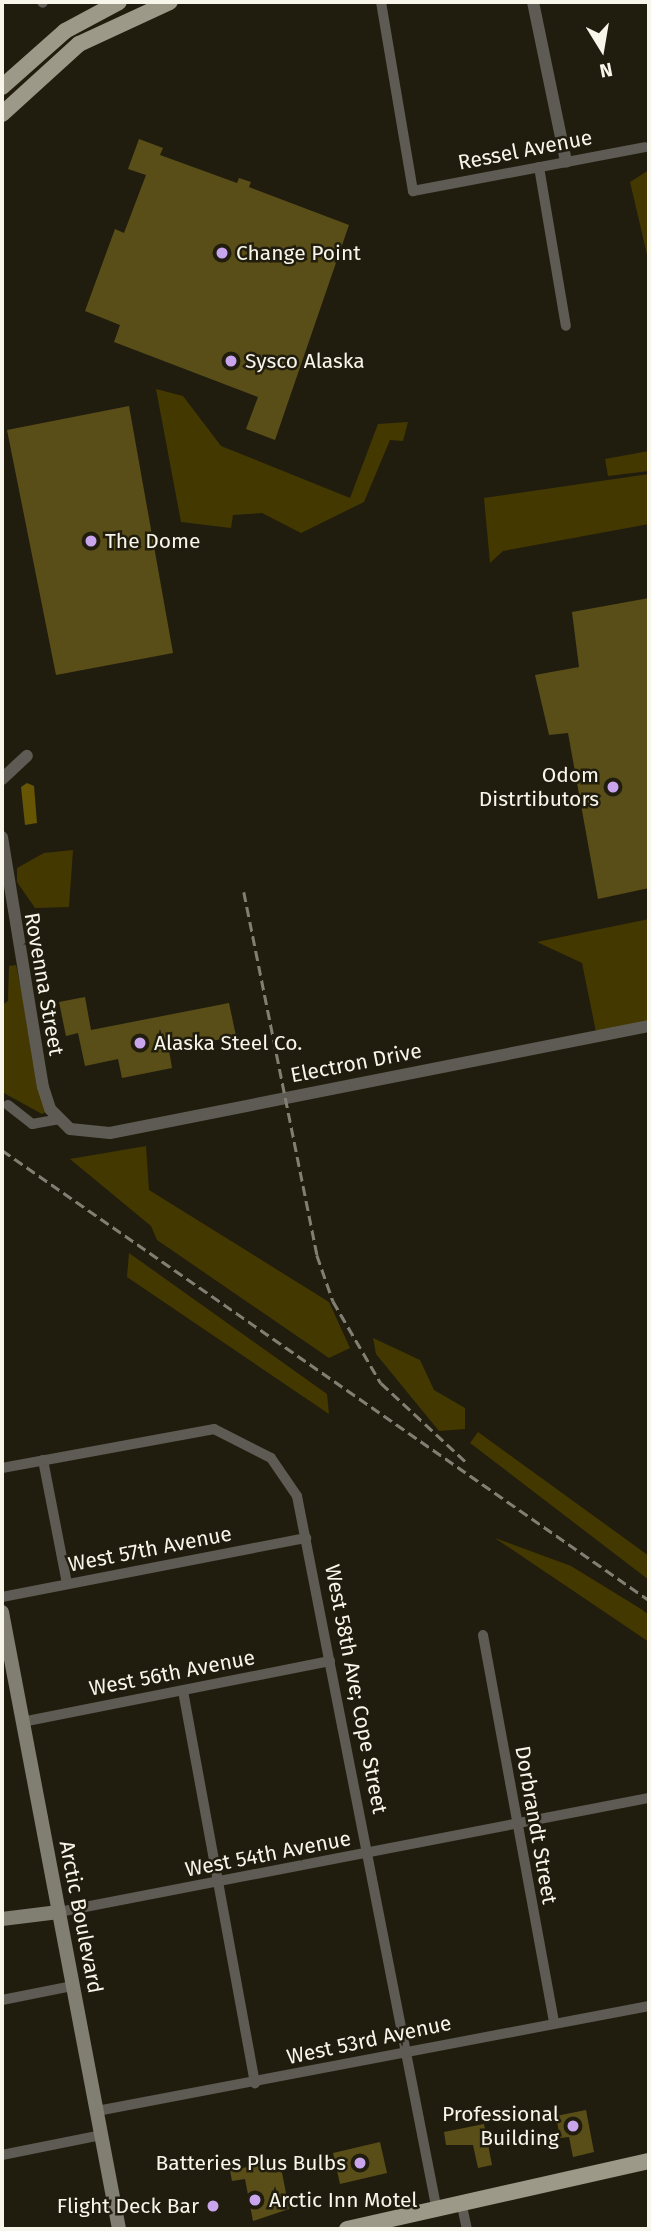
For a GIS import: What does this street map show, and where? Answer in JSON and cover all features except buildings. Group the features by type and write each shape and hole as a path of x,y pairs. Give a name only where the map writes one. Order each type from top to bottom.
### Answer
{"main road":[{"path":"2,87 65,31 120,2"},
{"path":"5,104 79,44 170,2"},
{"name":"Arctic Boulevard","path":"2,1612 119,2229"},
{"path":"2,1919 59,1912"},
{"path":"347,2229 462,2206 649,2161"}],"street":[{"name":"Ressel Avenue","path":"381,2 413,191 645,147"},
{"path":"533,2 566,162"},
{"path":"539,167 566,326"},
{"path":"2,779 27,756"},
{"name":"Rovenna Street","path":"2,837 8,935 43,1087 60,1119 70,1129"},
{"name":"Electron Drive","path":"70,1129 110,1133 649,1026"},
{"path":"8,1105 32,1124 60,1119"},
{"name":"West 58th Ave; Cope Street","path":"2,1468 214,1429 271,1458 297,1496 437,2211"},
{"path":"43,1460 66,1584"},
{"name":"West 57th Avenue","path":"2,1597 306,1538"},
{"name":"Dorbrandt Street","path":"483,1635 554,2022"},
{"name":"West 56th Avenue","path":"22,1722 330,1661"},
{"path":"183,1691 255,2083"},
{"name":"West 54th Avenue","path":"59,1912 649,1798"},
{"path":"2,2000 72,1986"},
{"name":"West 53rd Avenue","path":"97,2111 649,2006"},
{"path":"2,2155 101,2135"},
{"path":"462,2206 467,2229"}],"shaded area":[{"path":"649,170 649,263 630,182"},
{"path":"156,389 183,396 221,446 350,498 378,424 408,422 403,441 390,440 364,502 301,533 262,513 233,515 231,528 181,522"},
{"path":"649,451 649,471 608,476 605,459"},
{"path":"649,474 649,524 503,551 490,563 484,498"},
{"path":"27,783 34,786 37,823 25,825 21,787"},
{"path":"73,850 69,907 35,908 17,882 17,868 44,853"},
{"path":"649,919 649,1022 596,1032 582,963 537,942"},
{"path":"16,965 47,1111 42,1114 2,1092 2,1005 8,1001 9,966"},
{"path":"146,1146 149,1190 329,1302 350,1348 329,1358 157,1240 151,1226 70,1159"},
{"path":"129,1253 327,1394 329,1414 127,1277"},
{"path":"373,1338 420,1360 434,1390 465,1408 465,1429 439,1431 376,1354"},
{"path":"478,1432 649,1556 649,1580 470,1443"},
{"path":"495,1538 571,1566 641,1609 649,1615 649,1642"}],"railway":[{"path":"244,892 317,1255 333,1301 381,1383 465,1461"},
{"path":"2,1150 649,1600"}],"place":[{"name":"Change Point","path":"222,253"},
{"name":"Sysco Alaska","path":"231,361"},
{"name":"The Dome","path":"91,541"},
{"name":"Odom Distrtibutors","path":"613,787"},
{"name":"Alaska Steel Co.","path":"140,1043"},
{"name":"Professional Building","path":"573,2126"},
{"name":"Batteries Plus Bulbs","path":"360,2163"},
{"name":"Arctic Inn Motel","path":"255,2200"},
{"name":"Flight Deck Bar","path":"213,2206"}]}
